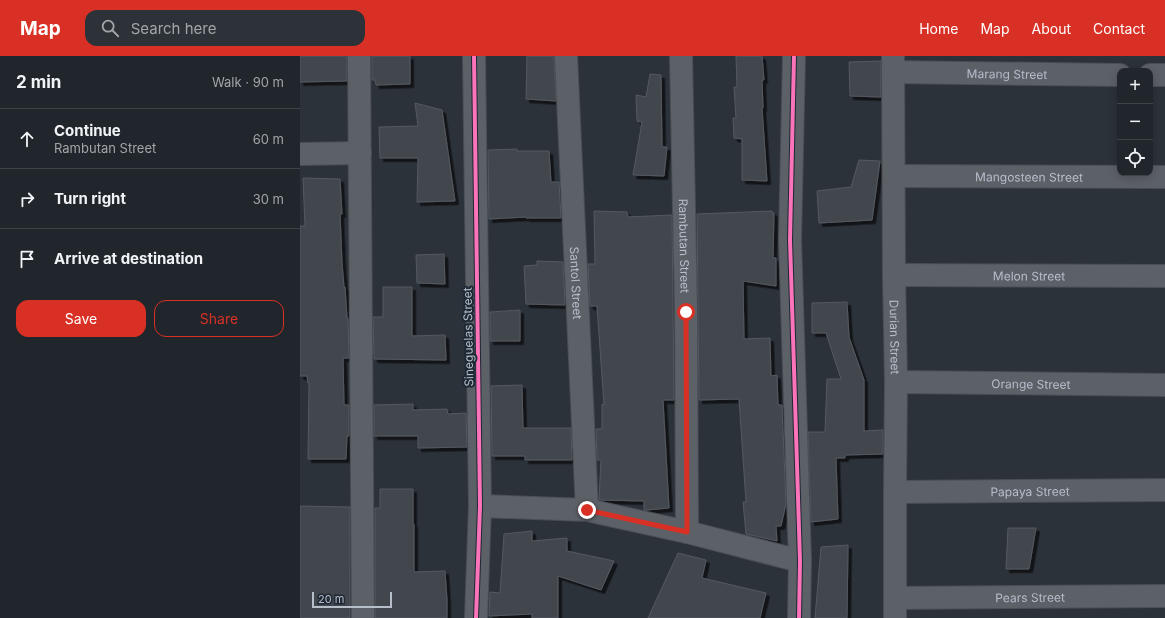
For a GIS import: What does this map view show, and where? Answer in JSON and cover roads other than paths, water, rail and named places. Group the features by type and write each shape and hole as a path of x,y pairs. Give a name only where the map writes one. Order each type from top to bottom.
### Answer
{"street":[{"path":"359,56 363,618"},
{"name":"Sineguelas Street","path":"474,56 480,506 476,618"},
{"name":"Santol Street","path":"566,56 587,510"},
{"name":"Rambutan Street","path":"680,56 686,312 687,532"},
{"path":"794,56 790,240 800,561 799,618"},
{"name":"Marang Street","path":"893,64 1117,75"},
{"name":"Durian Street","path":"893,64 896,382 895,608"},
{"path":"1153,75 1165,75"},
{"path":"300,154 360,153"},
{"name":"Mangosteen Street","path":"894,176 1165,177"},
{"name":"Melon Street","path":"894,275 1165,276"},
{"name":"Orange Street","path":"896,382 1165,385"},
{"name":"Papaya Street","path":"895,492 1165,490"},
{"path":"480,506 587,510 687,532 800,561"},
{"name":"Pears Street","path":"895,608 1165,596"}]}
